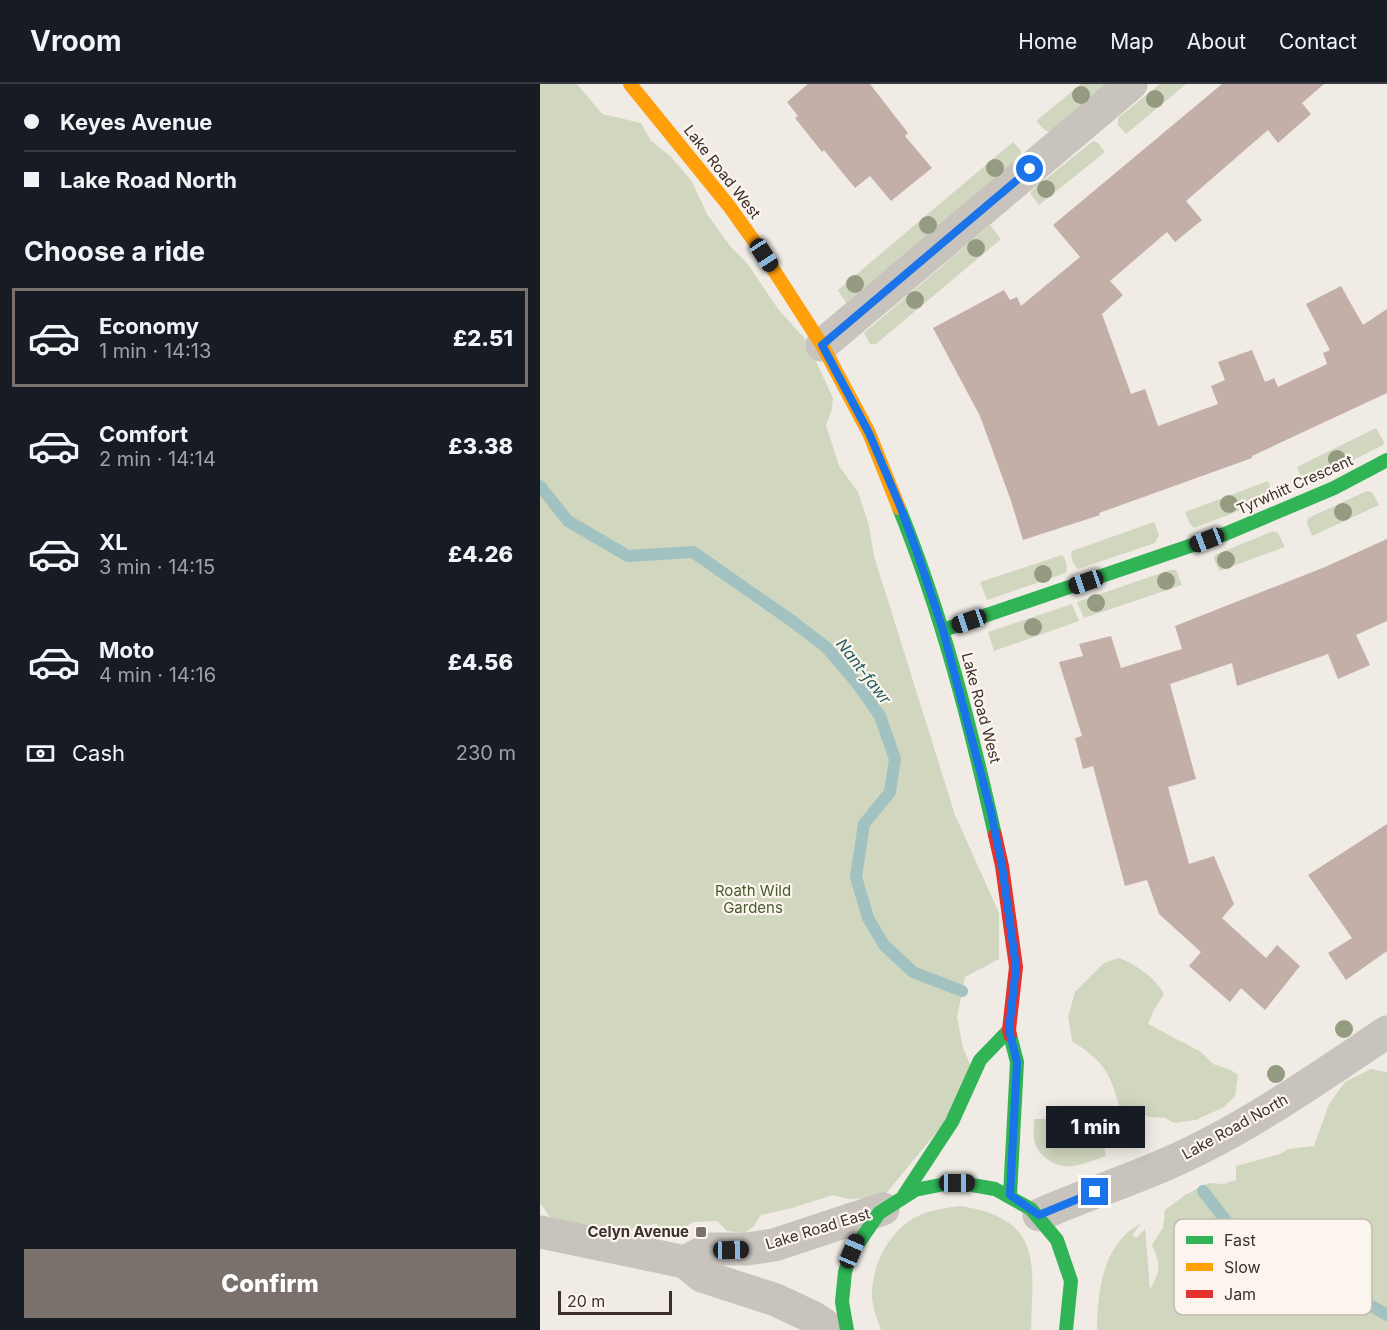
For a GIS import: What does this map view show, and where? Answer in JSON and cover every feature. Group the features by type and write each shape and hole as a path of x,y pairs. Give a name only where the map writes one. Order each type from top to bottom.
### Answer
{"street":[{"name":"Lake Road West","path":"630,84 729,206 764,255 822,345 851,397 884,466 917,552 943,630 976,751 1002,866 1016,967 1009,1030 1017,1062 1010,1195"},
{"path":"822,345 1131,84"},
{"name":"Tyrwhitt Crescent","path":"943,630 1190,547 1337,487 1387,460"},
{"path":"847,1330 842,1302 845,1267 859,1235 893,1202 952,1122 980,1060 1009,1030"},
{"name":"Lake Road North","path":"1039,1215 1149,1171 1212,1142 1291,1095 1387,1032"},
{"path":"893,1202 939,1183 976,1183 1010,1195 1039,1215 1059,1244 1070,1277 1071,1312 1066,1330"},
{"name":"Lake Road East","path":"685,1262 709,1249 747,1249 774,1245 893,1202"},
{"path":"540,1233 685,1262 702,1276 776,1300 814,1318 832,1330"}],"green space":[{"name":"Roath Wild Gardens","path":"540,84 577,84 602,114 641,123 651,141 670,156 691,180 707,214 730,246 747,263 778,309 806,340 833,398 826,425 839,466 858,492 869,526 874,556 955,815 999,913 999,959 965,977 957,1017 963,1048 978,1082 883,1197 848,1199 833,1195 761,1215 753,1227 745,1233 727,1231 717,1221 694,1222 669,1235 656,1224 634,1227 626,1238 552,1220 540,1203"},
{"path":"1081,84 1108,84 1053,132 1046,131 1036,121"},
{"path":"1160,84 1186,84 1126,134 1118,125 1118,118"},
{"path":"1093,141 1098,143 1105,152 1039,205 1031,195 1031,191"},
{"path":"1013,142 1021,151 1021,157 846,303 838,290"},
{"path":"990,225 1001,239 876,344 870,344 864,333"},
{"path":"1376,428 1384,442 1383,445 1308,483 1303,482 1297,467"},
{"path":"1268,481 1273,495 1270,499 1194,528 1190,524 1185,512"},
{"path":"1367,491 1372,492 1379,505 1312,536 1307,523 1308,518"},
{"path":"1154,522 1159,535 1155,543 1078,569 1073,563 1072,551"},
{"path":"1273,531 1278,533 1285,547 1219,571 1214,559 1215,555"},
{"path":"1062,555 1066,563 1066,573 987,600 980,582"},
{"path":"1170,570 1176,570 1182,585 1084,618 1077,602"},
{"path":"1072,604 1079,621 994,651 988,632"},
{"path":"1119,958 1144,972 1164,994 1148,1024 1201,1052 1213,1064 1238,1075 1235,1096 1224,1107 1196,1120 1174,1123 1165,1118 1150,1117 1138,1112 1131,1118 1121,1113 1114,1088 1100,1063 1072,1041 1068,1017 1075,992 1104,963"},
{"path":"1371,1069 1387,1072 1387,1330 1097,1330 1099,1293 1105,1269 1116,1246 1125,1235 1142,1223 1132,1235 1136,1238 1145,1229 1150,1289 1158,1268 1152,1245 1163,1228 1165,1210 1185,1195 1208,1183 1223,1184 1236,1180 1236,1166 1280,1154 1288,1149 1314,1146 1329,1104 1345,1082"},
{"path":"1034,1119 1075,1119 1101,1134 1106,1156 1074,1166 1061,1165 1048,1160 1036,1145"},
{"path":"961,1206 988,1212 1007,1221 1020,1233 1028,1248 1031,1265 1031,1330 881,1330 873,1303 873,1283 879,1261 890,1240 906,1223 916,1217 932,1211"}],"building":[{"path":"808,84 870,84 908,133 905,136 932,168 891,201 870,176 855,188 795,118 798,116 787,102"},
{"path":"1222,84 1324,84 1302,103 1311,114 1278,143 1268,130 1186,201 1202,220 1175,242 1167,232 1110,281 1123,295 1102,314 1131,394 1145,389 1158,426 1218,404 1211,386 1225,380 1218,362 1252,350 1265,382 1274,378 1278,387 1327,364 1323,353 1330,350 1306,304 1341,286 1363,325 1387,309 1387,393 1252,456 1252,458 1099,513 1100,515 1023,540 980,416 933,328 1004,290 1010,300 1017,297 1021,306 1080,257 1053,225"},
{"path":"1387,539 1387,621 1356,635 1370,665 1338,679 1328,654 1237,686 1232,663 1170,684 1196,779 1168,787 1189,864 1214,856 1234,904 1222,918 1266,958 1277,945 1300,966 1265,1010 1241,988 1230,1002 1189,966 1201,952 1159,914 1147,880 1125,886 1093,766 1083,769 1075,738 1082,736 1059,662 1083,656 1079,644 1111,636 1121,668 1182,649 1175,626 1325,567"},
{"path":"1387,824 1387,951 1346,980 1328,953 1352,938 1308,875"}],"waterway":[{"name":"Nant-fawr","path":"540,486 568,521 628,556 693,552 826,647 857,683 880,716 895,759 890,792 864,824 856,877 868,918 884,945 913,972 962,991"},
{"name":"Nant-fawr","path":"1203,1191 1225,1219"},
{"name":"Nant-fawr","path":"1372,1306 1387,1315"}],"traffic: fast":[{"path":"943,630 1225,534 1334,488 1387,460"},
{"path":"899,508 942,629 976,752 995,835"},
{"path":"904,1195 952,1122 980,1060 1009,1030"},
{"path":"1010,1035 1017,1062 1010,1195"},
{"path":"847,1330 842,1302 845,1272 851,1254 879,1213 915,1190 955,1182 995,1189 1031,1209 1057,1240 1071,1281 1066,1330"}],"traffic: slow":[{"path":"630,84 729,206 764,255 822,345 869,433 899,508"}],"traffic: jam":[{"path":"995,835 1002,866 1016,967 1010,1035"}],"place":[{"name":"Celyn Avenue","path":"701,1232"}],"route":[{"path":"1030,169 822,345 869,433 917,552 943,630 991,812 1002,866 1016,967 1009,1030 1017,1062 1010,1195 1039,1215 1095,1192"}]}
